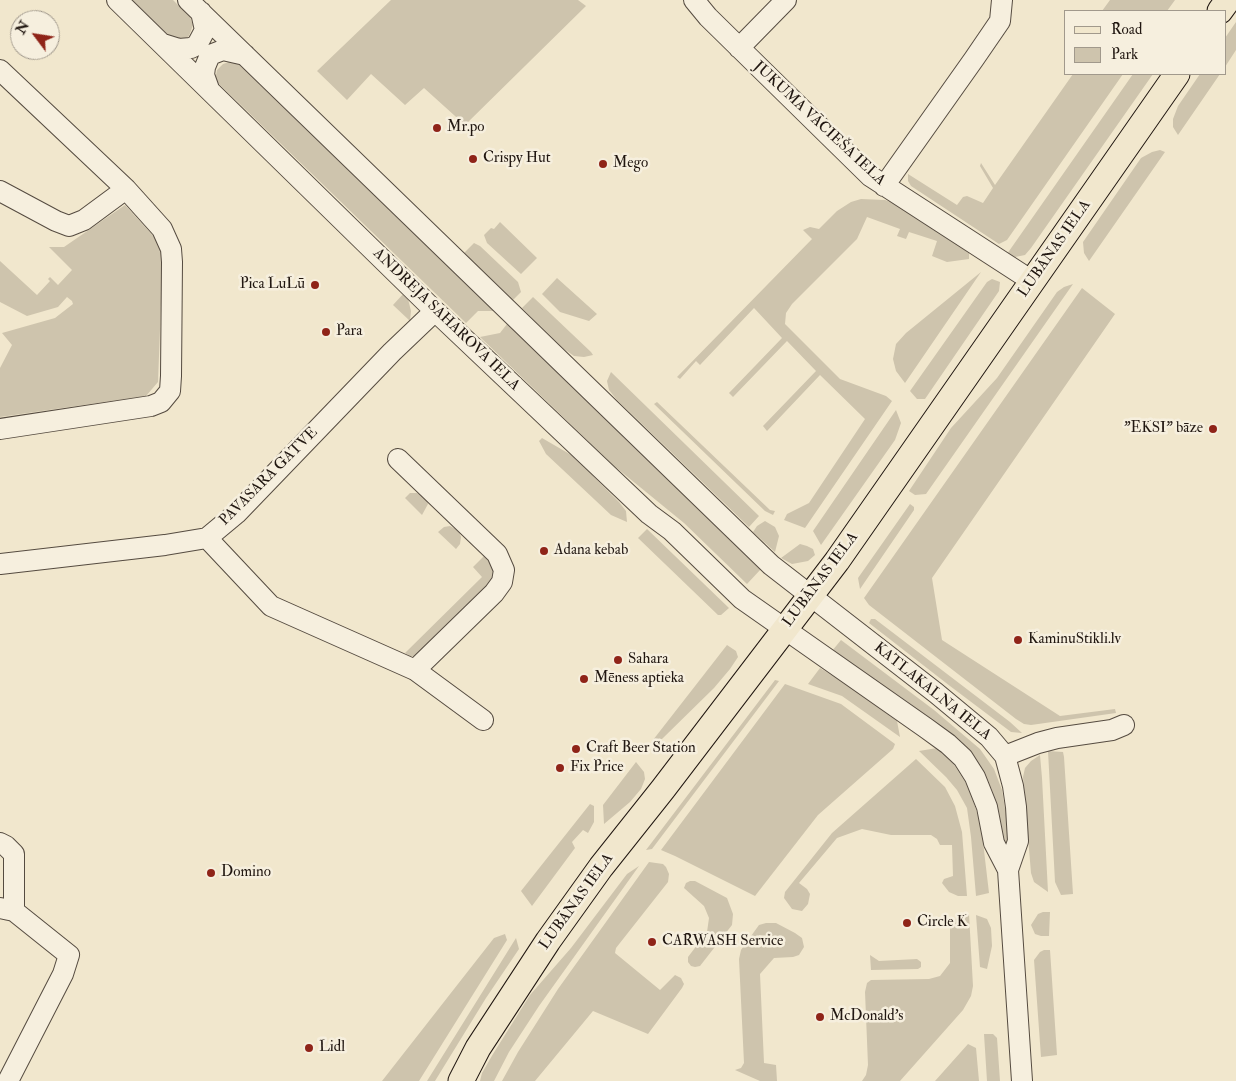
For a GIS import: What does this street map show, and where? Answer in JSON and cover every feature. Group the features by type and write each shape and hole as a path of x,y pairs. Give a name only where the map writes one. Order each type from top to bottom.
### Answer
{"main road":[{"name":"LUBĀNAS IELA","path":"461,1081 478,1048 548,940 601,867 663,790 846,548 1175,75"}],"street":[{"name":"ANDREJA SAHAROVA IELA","path":"117,0 435,311 649,514 672,531 742,599 784,630"},
{"name":"JUKUMA VĀCIEŠA IELA","path":"694,0 739,48 860,166 884,186 1032,281"},
{"path":"739,48 786,0"},
{"path":"884,186 1000,21 1002,0"},
{"path":"163,44 179,49 191,48 197,45 206,30 194,6"},
{"path":"194,6 771,565 810,596"},
{"path":"209,89 204,76 205,67 210,55 223,50 245,56"},
{"path":"0,70 126,189 162,229 172,249 170,390 161,402 150,406 0,429"},
{"path":"0,191 69,226 84,220 126,189"},
{"name":"PAVASARA GATVE","path":"0,564 165,545 207,538 237,513 392,352 435,311"},
{"path":"398,459 497,554 504,570 502,582 494,593 415,670"},
{"path":"207,538 271,606 415,670 483,720"},
{"name":"KATLAKALNA IELA","path":"810,596 973,722 989,737 1004,756 1013,786 1018,841 1008,870 1022,1081"},
{"name":"KATLAKALNA IELA","path":"784,630 926,728 963,758 975,777 987,807 994,843 1008,870"},
{"path":"1004,756 1057,738 1112,730 1124,726"},
{"path":"0,843 14,854 7,909 69,955 63,974 8,1081"}],"green space":[{"path":"132,0 173,0 190,17 193,25 189,36 183,40 170,37"},
{"path":"391,0 578,0 586,6 465,125 424,88 405,105 371,74 347,100 317,71"},
{"path":"1110,0 1175,0 1168,10 1103,10"},
{"path":"1236,22 1236,50 1226,65 1226,37"},
{"path":"235,61 494,311 478,311 466,323 215,80 217,70 223,64"},
{"path":"1072,75 1122,75 1007,240 999,244 911,186 908,181 908,174 957,205 963,197 967,196 983,203 993,188 980,166 981,163 995,185"},
{"path":"1132,75 1152,75 1031,248 1025,255 1015,257 1007,254"},
{"path":"1199,75 1219,75 1178,135 1173,127 1173,119 1178,106"},
{"path":"1160,150 1165,152 1089,261 1084,253 1083,242 1141,158"},
{"path":"861,199 885,200 896,204 969,253 969,259 947,262 932,256 937,241 909,232 906,239 897,236 900,229 867,217 857,239 792,304 786,313 785,324 840,379 886,396 892,401 805,528 784,520 787,514 809,503 865,419 820,375 767,431 763,426 816,371 787,341 733,397 729,393 782,338 754,308 700,365 696,361 680,379 677,377 812,239 803,230 810,227 819,229 837,211 851,202"},
{"path":"125,205 157,240 163,251 158,382 146,396 0,417 0,368 12,345 2,333 55,318 73,304 67,297 58,307 27,316 0,302 0,261 37,295 50,281 48,279 50,277 58,285 72,270 49,247 64,247"},
{"path":"500,222 537,258 521,274 487,243 484,235 491,228 494,229"},
{"path":"474,243 480,246 518,282 521,292 513,300 464,253"},
{"path":"981,272 905,383 896,371 893,359 896,344 906,333"},
{"path":"557,278 597,314 589,321 560,312 542,294"},
{"path":"992,279 1000,282 999,291 925,399 917,399 910,391 987,282"},
{"path":"1073,284 926,494 915,495 909,491 951,428 997,378 1057,292"},
{"path":"1082,288 1115,314 932,578 942,640 1060,716 1115,709 1116,713 1031,725 1024,724 1016,719 869,605 864,598"},
{"path":"404,293 407,295 411,311 410,321 393,305"},
{"path":"533,297 593,355 584,357 574,356 564,349 522,308"},
{"path":"507,324 761,569 747,584 684,523 613,465 480,337 500,333"},
{"path":"611,372 759,516 749,527 617,400 609,390 607,381"},
{"path":"657,402 770,510 775,511 773,515 765,511 654,404"},
{"path":"896,410 901,423 895,440 821,545 813,531"},
{"path":"542,438 573,456 619,502 626,511 627,522 611,515 546,454 539,441"},
{"path":"410,493 417,493 426,498 428,504 422,515 405,498"},
{"path":"910,504 914,507 914,510 860,589 858,578"},
{"path":"765,521 775,527 779,536 775,552 753,532 757,526"},
{"path":"450,526 459,531 461,537 460,544 456,549 438,532 444,527"},
{"path":"647,529 729,608 721,615 718,615 638,538"},
{"path":"800,544 813,549 815,555 808,561 792,564 781,558"},
{"path":"486,554 496,571 493,583 417,656 410,656 405,653 482,577 473,567"},
{"path":"871,619 875,619 1022,733 1011,732 950,686 869,623"},
{"path":"841,640 934,710 980,749 994,769 1002,790 1009,833 1006,848 992,790 971,754 942,727 832,651"},
{"path":"727,645 736,651 738,657 730,669 714,688 662,739 653,740"},
{"path":"820,668 845,683 897,721 900,737 842,696 808,684"},
{"path":"775,680 779,681 652,849 646,850"},
{"path":"785,684 841,704 895,744 893,749 818,815 755,896 661,850"},
{"path":"937,748 953,763 969,788 981,825 989,893 976,896 967,808 957,790 919,751"},
{"path":"1048,751 1063,752 1064,757 1073,894 1061,895 1055,882"},
{"path":"1040,755 1048,892 1034,882 1031,873 1023,777 1025,768"},
{"path":"916,759 945,787 955,806 962,832 967,896 958,896 949,892 942,883 944,879 953,876 952,845 940,845 937,839 931,835 891,835 862,829 837,838 799,883 810,894 808,904 802,911 792,909 784,898 785,892 832,833"},
{"path":"636,762 644,772 645,779 641,789 630,802 604,824 603,805"},
{"path":"590,804 594,806 594,822 588,833 583,830 572,842 575,848 532,906 521,891"},
{"path":"649,862 663,864 666,867 669,874 668,882 616,948 615,953 660,990 675,975 681,978 684,984 682,988 648,1034 593,1011 535,1081 502,1081 558,989"},
{"path":"639,866 539,1006 509,1052 494,1081 480,1081 482,1073 493,1054 530,995 571,948 627,874"},
{"path":"695,881 727,898 733,914 732,925 700,966 695,967 691,966 688,962 688,957 707,932 709,918 704,906 684,888 686,883"},
{"path":"1050,912 1049,936 1035,934 1031,925 1038,914"},
{"path":"969,914 973,986 971,996 963,1010 900,1081 862,1081 866,1075 868,1065 865,992 867,983 871,980 929,979 940,976 950,963 950,927 961,915"},
{"path":"976,915 987,919 991,928 992,946 987,969 980,967"},
{"path":"776,923 795,933 802,938 804,947 799,955 774,958 760,974 764,1063 776,1065 777,1081 760,1081 735,1070 741,1068 744,1063 739,959 741,950 759,925"},
{"path":"505,934 507,940 419,1081 382,1081 494,938"},
{"path":"516,938 519,949 486,998 435,1081 427,1081"},
{"path":"1044,950 1050,950 1057,1055 1041,1057 1034,960"},
{"path":"870,955 879,961 917,959 921,962 921,967 918,969 871,970"},
{"path":"984,1034 993,1034 997,1038 1000,1081 987,1081"},
{"path":"968,1044 976,1048 979,1081 935,1081"}],"place":[{"name":"Mr.po","path":"437,128"},
{"name":"Crispy Hut","path":"473,159"},
{"name":"Mego","path":"603,164"},
{"name":"Pica LuLū","path":"315,285"},
{"name":"Para","path":"326,332"},
{"name":"\"EKSI\" bāze","path":"1213,429"},
{"name":"Adana kebab","path":"544,551"},
{"name":"KaminuStikli.lv","path":"1018,640"},
{"name":"Sahara","path":"618,660"},
{"name":"Mēness aptieka","path":"584,679"},
{"name":"Craft Beer Station","path":"576,749"},
{"name":"Fix Price","path":"560,768"},
{"name":"Domino","path":"211,873"},
{"name":"Circle K","path":"907,923"},
{"name":"CARWASH Service","path":"652,942"},
{"name":"McDonald's","path":"820,1017"},
{"name":"Lidl","path":"309,1048"}]}
